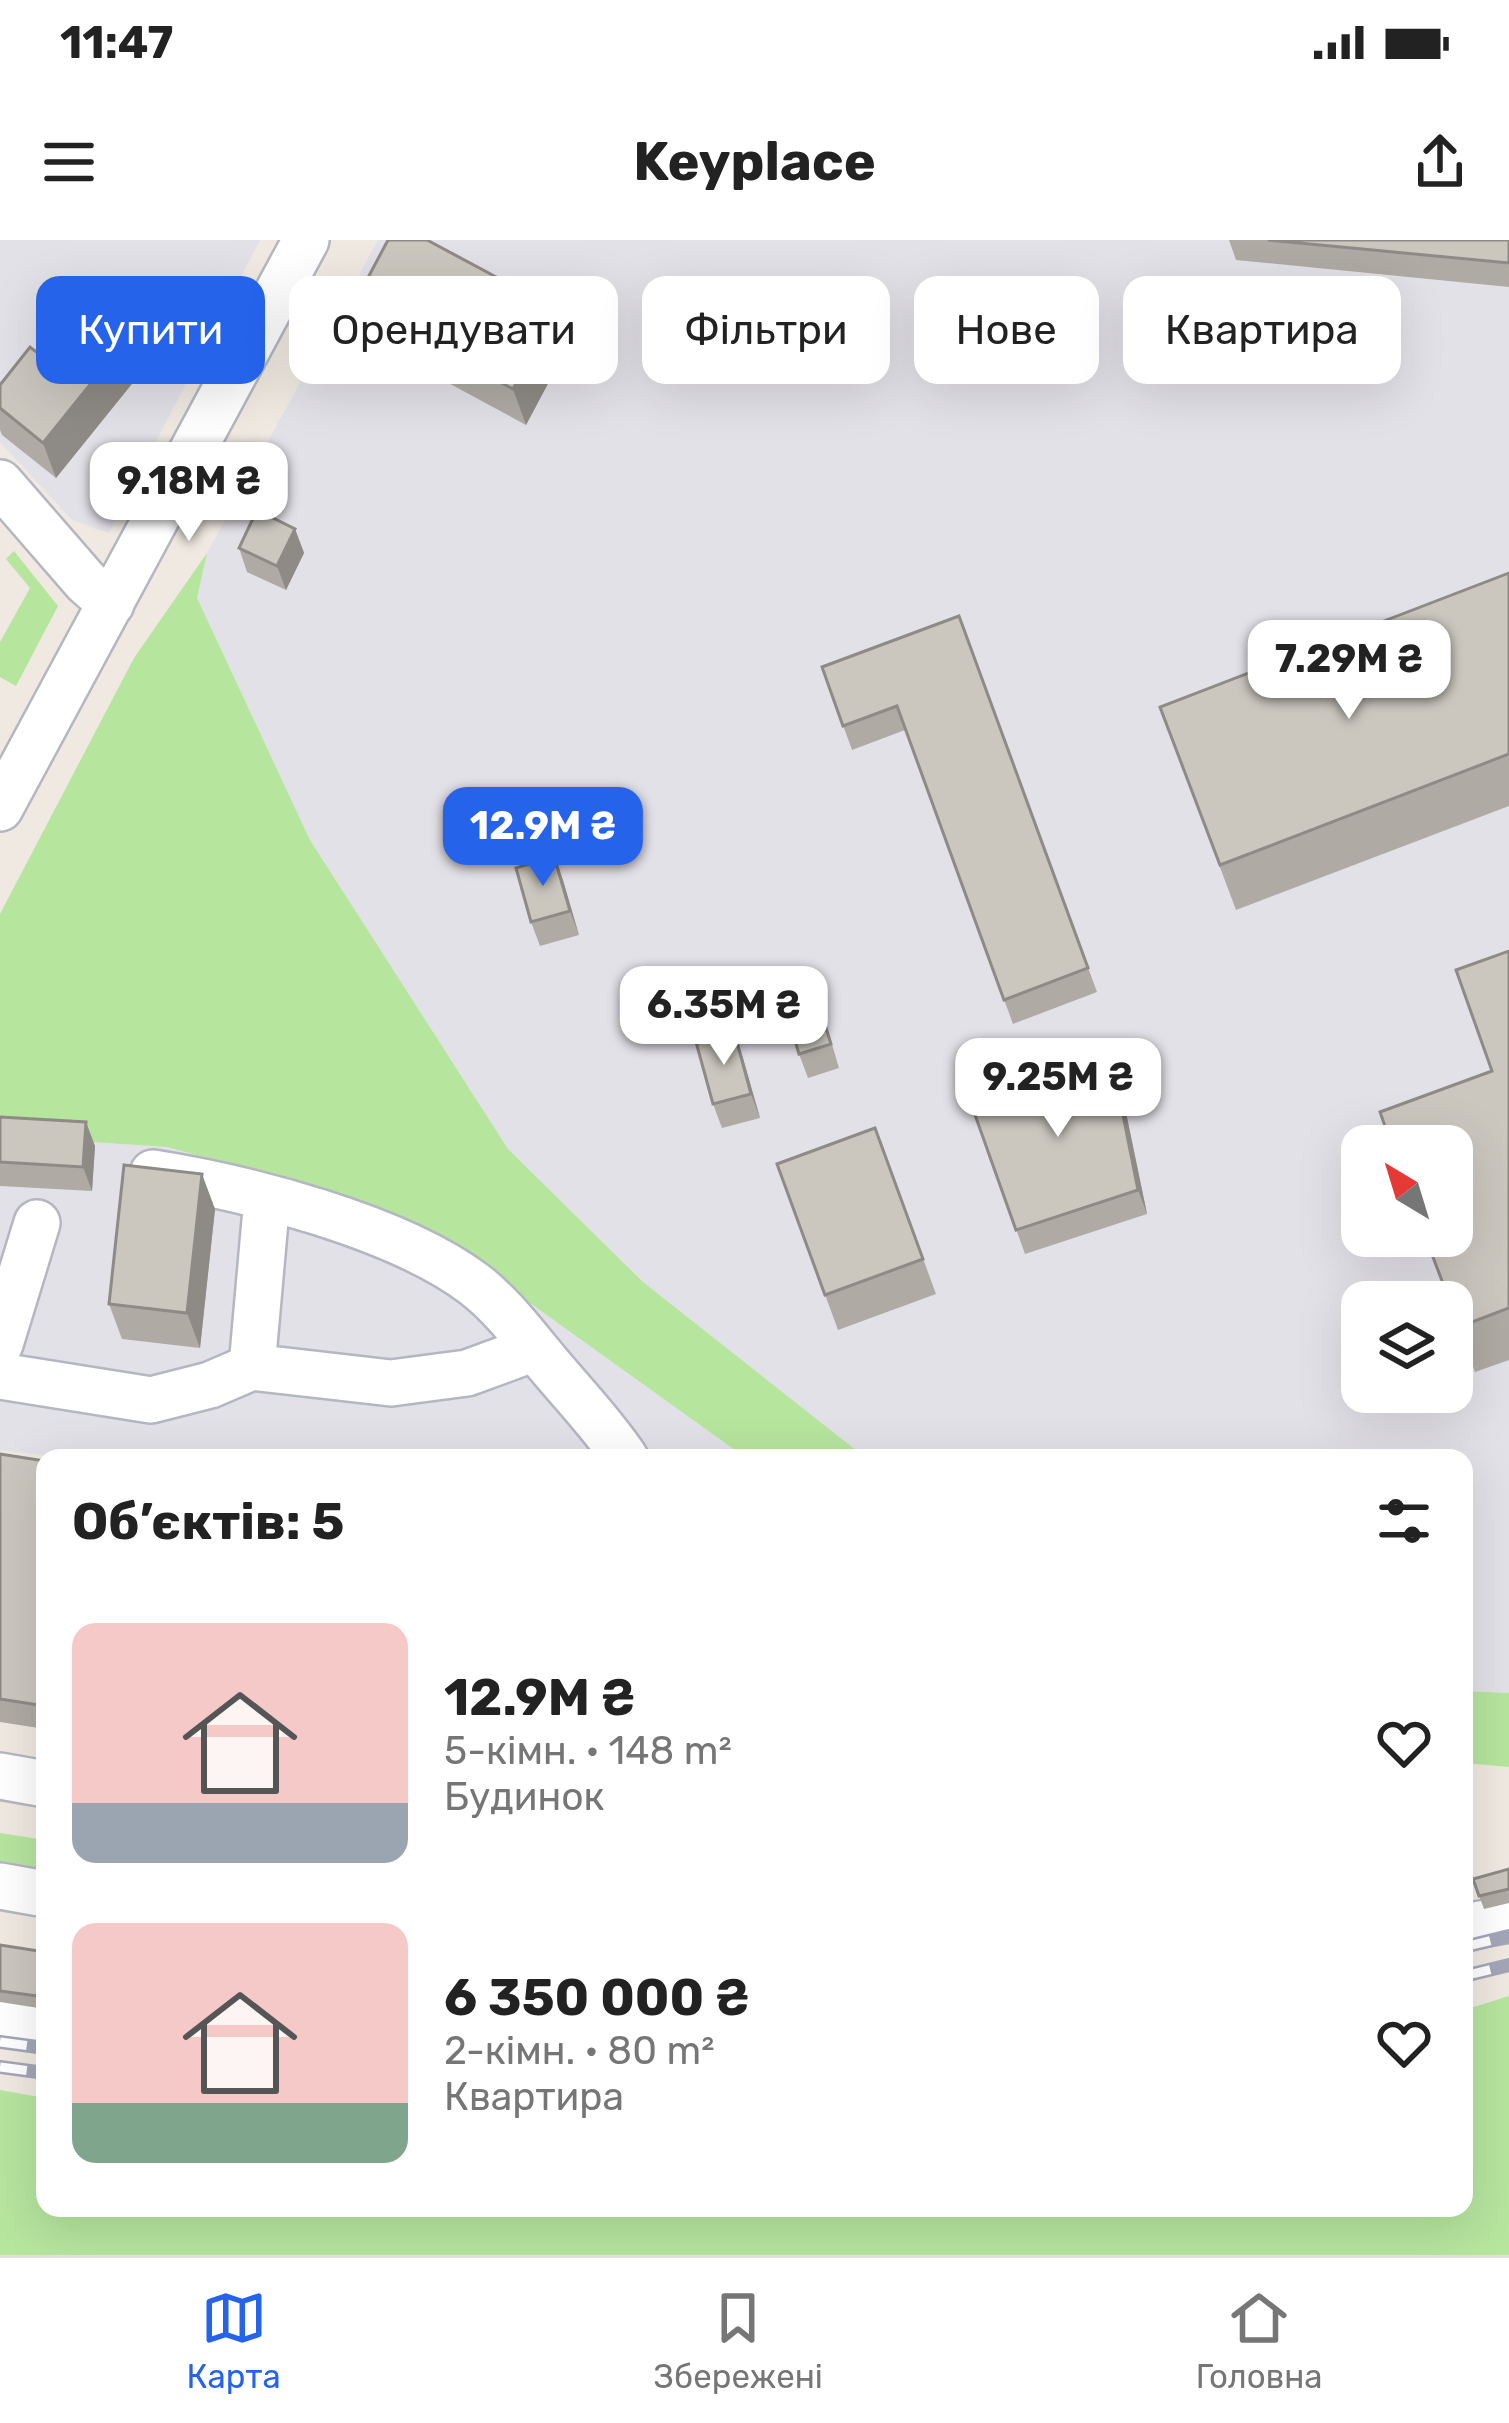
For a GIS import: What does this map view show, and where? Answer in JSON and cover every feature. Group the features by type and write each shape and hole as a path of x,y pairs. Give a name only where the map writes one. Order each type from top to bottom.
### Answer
{"street":[{"path":"0,808 307,240"},
{"path":"0,483 111,604"},
{"path":"153,1173 223,1184 347,1222 430,1257 475,1285 535,1348 619,1449"},
{"path":"252,1367 267,1198"},
{"path":"0,1344 37,1223"},
{"path":"0,1376 151,1400 252,1367 391,1383 467,1373 535,1348"},
{"path":"0,1776 36,1782"},
{"path":"0,1886 36,1892"},
{"path":"1473,1925 1509,1918"},
{"path":"0,2018 36,2024"}],"shaded area":[{"path":"0,240 260,240 241,276 36,276 36,384 186,384 109,533 72,520 0,442"},
{"path":"378,240 1509,240 1509,1693 1473,1691 1473,1449 855,1449 643,1282 508,1149 310,840 197,598 207,553 299,384 618,384 618,276 358,276"},
{"path":"0,1136 167,1147 309,1186 435,1235 733,1449 36,1449 36,1454 0,1450"}],"green space":[{"path":"14,551 58,606 16,686 0,677 0,642 30,588 6,559"},
{"path":"207,553 197,598 310,840 508,1149 643,1282 855,1449 733,1449 435,1235 309,1186 167,1147 0,1136 0,914 134,658"},
{"path":"1473,1691 1509,1693 1509,1767 1473,1764"},
{"path":"0,1833 36,1839 36,1868 0,1862"},
{"path":"1509,1996 1509,2255 0,2255 0,2090 36,2096 36,2217 1473,2217 1473,2007"}],"building":[{"path":"388,240 427,240 494,276 369,276"},
{"path":"1268,240 1509,240 1509,263"},
{"path":"30,347 36,352 36,384 91,384 43,443 0,408 0,385"},
{"path":"257,510 295,529 277,566 239,548"},
{"path":"1509,573 1509,754 1220,865 1160,707"},
{"path":"959,616 1088,968 1004,1000 897,706 843,726 822,667"},
{"path":"554,856 570,911 531,922 516,868"},
{"path":"1509,951 1509,1308 1473,1322 1473,1281 1442,1281 1433,1257 1473,1257 1473,1125 1385,1125 1380,1112 1492,1071 1456,970"},
{"path":"812,983 831,1044 799,1054 781,992"},
{"path":"734,1031 751,1094 713,1104 696,1042"},
{"path":"1110,1050 1138,1190 1016,1230 969,1098"},
{"path":"0,1117 86,1122 83,1167 0,1162"},
{"path":"875,1128 923,1259 825,1295 777,1164"},
{"path":"124,1165 202,1174 187,1313 109,1304"},
{"path":"0,1454 36,1460 36,1705 0,1699"},
{"path":"1509,1869 1509,1889 1479,1896 1473,1879"},
{"path":"0,1945 36,1951 36,1996 0,1991"}],"railway":[{"path":"1473,1945 1509,1936"},
{"path":"1473,1974 1509,1965"},
{"path":"0,2042 36,2047"},
{"path":"0,2067 36,2072"}]}
